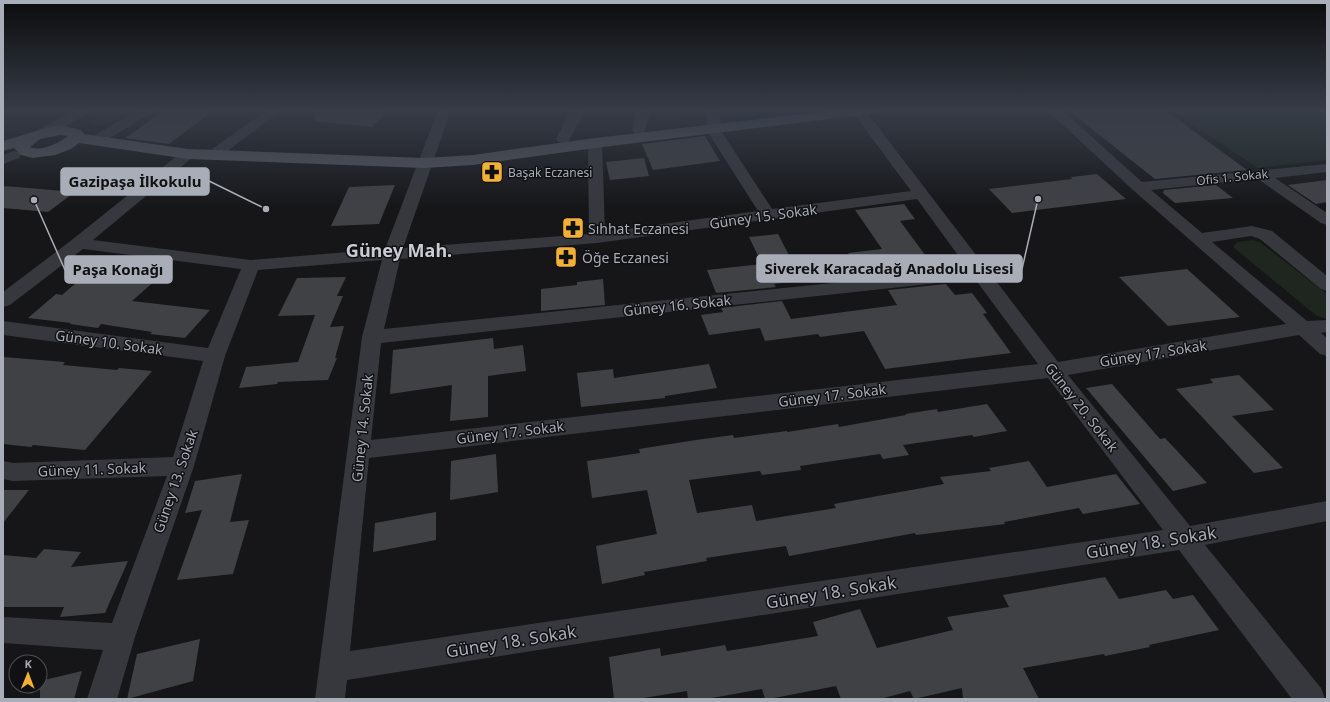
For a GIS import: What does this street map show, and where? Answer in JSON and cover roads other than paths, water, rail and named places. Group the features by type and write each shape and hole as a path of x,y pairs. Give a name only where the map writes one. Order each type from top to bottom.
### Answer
{"main road":[{"path":"10,154 24,151 22,148 26,143"},
{"path":"53,151 68,145 69,143"},
{"path":"109,143 188,154 424,163 473,160 595,143"},
{"path":"424,163 471,150 532,143"},
{"path":"10,154 53,151 166,150"}],"street":[{"path":"213,155 230,143"},
{"name":"Güney 14. Sokak","path":"330,699 372,337 392,254 432,143"},
{"path":"595,143 597,238"},
{"path":"727,143 768,215"},
{"name":"Güney 20. Sokak","path":"886,143 921,194 1053,370 1186,538 1310,699"},
{"path":"1090,143 1197,239 1327,349"},
{"path":"7,295 79,243 188,154"},
{"name":"Ofis 1. Sokak","path":"1138,187 1327,168"},
{"path":"1260,174 1327,220"},
{"name":"Güney 15. Sokak","path":"79,243 251,265 597,238 921,194"},
{"path":"1197,239 1252,231 1266,235 1327,285"},
{"name":"Güney 13. Sokak","path":"102,699 121,637 182,466 215,356 251,265"},
{"name":"Güney 16. Sokak","path":"372,337 981,273"},
{"name":"Güney 17. Sokak","path":"360,450 1053,370 1303,328 1327,326"},
{"name":"Güney 10. Sokak","path":"3,328 215,356"},
{"name":"Güney 11. Sokak","path":"3,470 13,472 182,466"},
{"name":"Güney 18. Sokak","path":"334,668 1186,538 1327,510"},
{"path":"3,630 121,637"}],"place":[{"name":"Başak Eczanesi","path":"492,172"},
{"name":"Siverek Karacadağ Anadolu Lisesi","path":"1038,199"},
{"name":"Paşa Konağı","path":"34,200"},
{"name":"Gazipaşa İlkokulu","path":"266,209"},
{"name":"Sıhhat Eczanesi","path":"573,228"},
{"name":"Öğe Eczanesi","path":"566,257"}],"district":[{"name":"Güney Mah.","path":"399,250"}]}
